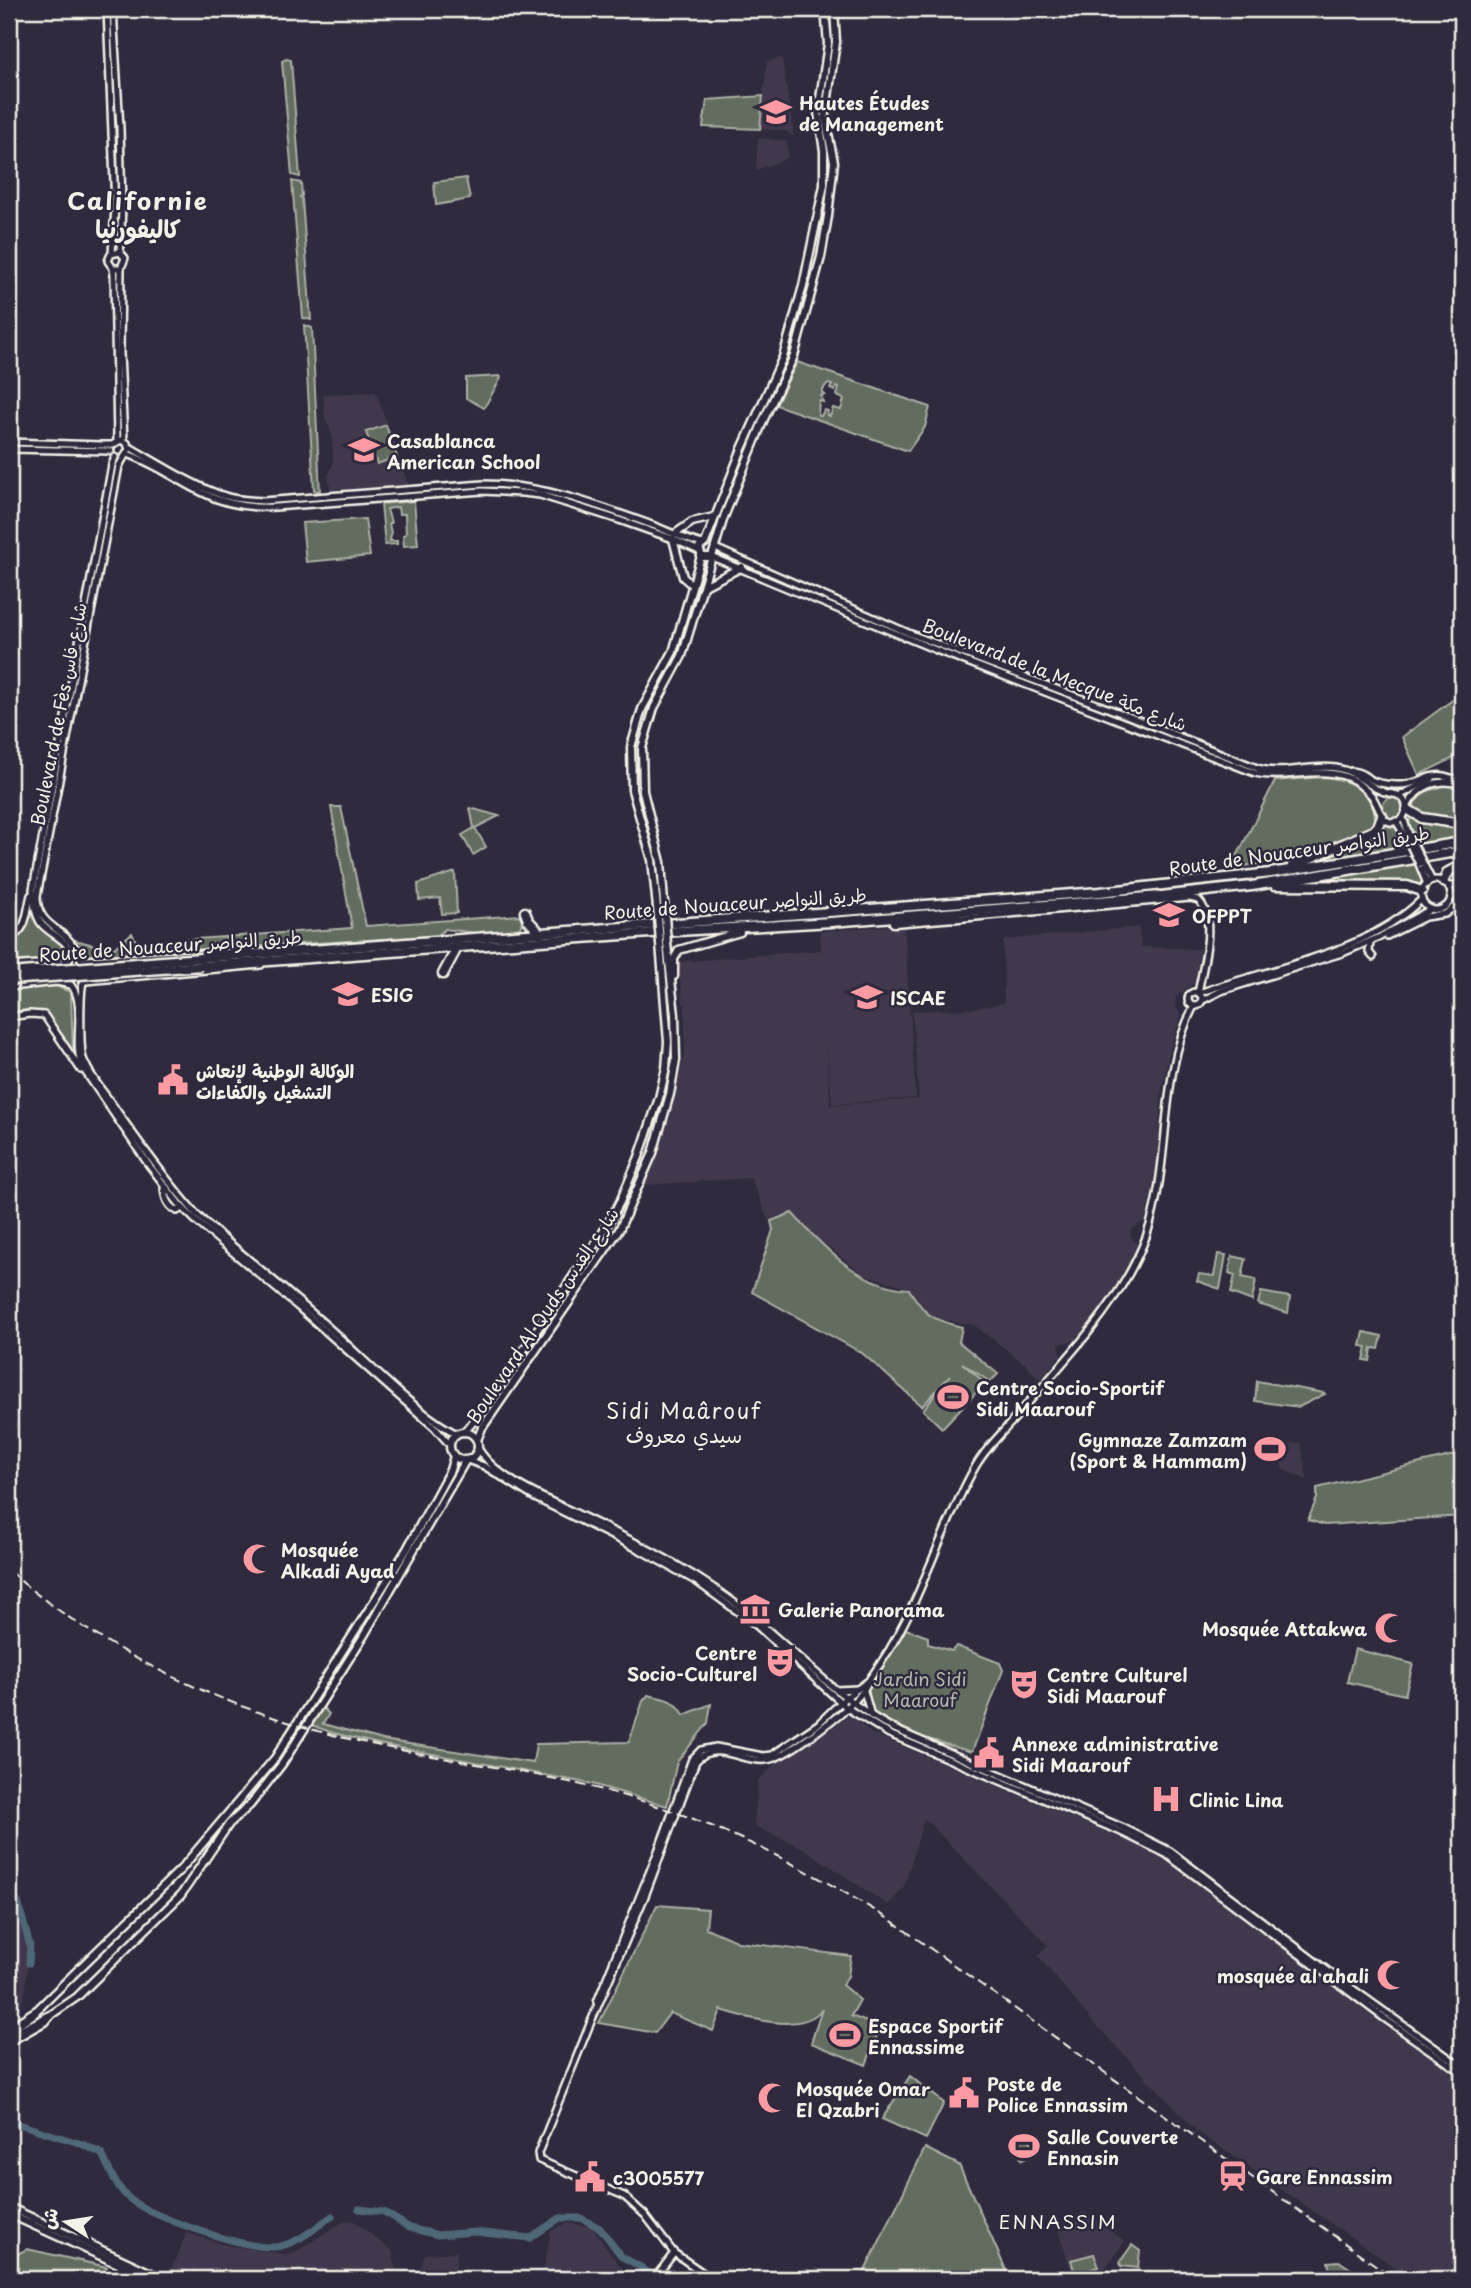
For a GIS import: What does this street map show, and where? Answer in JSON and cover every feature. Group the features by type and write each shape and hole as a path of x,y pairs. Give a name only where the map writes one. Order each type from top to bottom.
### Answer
{"highway":[{"path":"1405,811 1422,818 1462,824"},
{"path":"1271,873 1371,832 1378,826 1380,812"},
{"name":"Route de Nouaceur طريق النواصر","path":"9,973 273,957 520,934 1078,894 1271,873 1462,842"},
{"name":"Route de Nouaceur طريق النواصر","path":"273,957 443,950 678,930 993,910 1252,886 1462,851"},
{"path":"1446,884 1448,872 1462,865"},
{"path":"1252,886 1407,886 1426,889"},
{"path":"678,930 695,933 740,932 940,919 993,910"},
{"path":"520,934 523,912 540,933"},
{"path":"443,950 445,961 441,974 457,948"},
{"name":"Route de Nouaceur طريق النواصر","path":"9,985 201,962"}],"main road":[{"path":"107,9 114,206 112,253 108,261 113,268 119,445 128,454 201,494 241,506 275,507 482,491 535,494 714,547 764,419 794,356 821,257 834,162 825,118 836,42 834,9"},
{"path":"113,9 120,139 120,253"},
{"path":"704,543 783,357 803,286 819,212 825,162 818,112 828,44 825,9"},
{"path":"112,253 120,253 125,258 121,268 119,458 128,454"},
{"path":"113,268 121,268"},
{"path":"9,442 119,445 205,488 243,500 263,501 475,485 514,485 545,490 674,536 706,559 712,557"},
{"path":"9,449 119,445"},
{"name":"Boulevard de Fès شارع فاس","path":"67,961 70,950 68,945 45,928 37,918 33,889 112,465 119,458"},
{"name":"Boulevard de Fès شارع فاس","path":"82,959 69,940 43,919 37,896 119,458"},
{"path":"674,536 692,522 707,520 716,515"},
{"path":"674,536 684,577 692,585"},
{"name":"Boulevard Al Quds شارع القدس","path":"477,1440 482,1428 619,1230 640,1186 665,1117 675,1065 672,985 652,860 632,790 630,759 639,716 670,660 704,543"},
{"name":"Boulevard Al Quds شارع القدس","path":"661,917 659,853 642,784 642,748 651,715 679,663 714,547"},
{"name":"Boulevard de la Mecque شارع مكة","path":"714,547 911,634 1257,768 1278,771 1325,767 1348,772 1375,790 1390,794"},
{"name":"Boulevard de la Mecque شارع مكة","path":"712,557 936,650 1255,773 1282,777 1327,773 1343,776 1369,793 1380,812"},
{"path":"702,587 741,567"},
{"path":"1348,772 1359,772 1376,782 1397,785 1437,775 1462,783"},
{"path":"1399,796 1431,779 1448,777"},
{"path":"1409,838 1405,811 1404,800 1390,794 1381,800 1380,812 1389,821 1396,821 1405,811 1413,797 1429,785 1441,782 1462,783"},
{"path":"1396,821 1409,838 1422,865 1426,905 1432,909"},
{"path":"1446,884 1451,898"},
{"path":"1192,1005 1188,998 1196,993 1335,950 1368,936 1403,916 1426,889 1446,884 1462,887"},
{"path":"9,938 20,933 25,925 33,889"},
{"path":"590,2024 645,1896 696,1761 706,1753 714,1751 756,1759 772,1759 849,1706 889,1652 904,1625 979,1461 1113,1300 1130,1273 1147,1234 1160,1184 1166,1147 1171,1077 1192,1005 1221,990 1370,942 1432,909 1445,907 1451,898 1462,894"},
{"path":"940,919 1190,898 1198,900 1204,906 1207,916 1205,956 1196,993"},
{"path":"1380,937 1395,933 1425,917 1445,914 1462,901"},
{"path":"672,985 674,959 679,950 740,932"},
{"path":"1370,942 1373,957"},
{"name":"Boulevard Al Quds شارع القدس","path":"460,1433 481,1413 603,1232 620,1202 639,1157 666,1068 668,1042 664,943"},
{"path":"225,951 273,957 223,970 69,984 9,985 13,976 9,967 82,959 137,959 225,951"},
{"path":"9,2033 52,2014 77,1997 172,1907 229,1824 250,1805 282,1764 363,1637 467,1460 475,1456 478,1448 477,1440 471,1434 460,1433 438,1423 377,1372 185,1202 128,1128 86,1066 80,1046 81,993 90,970 82,959"},
{"path":"67,961 62,974 76,993 77,1053 87,1076"},
{"path":"1196,993 1201,1001"},
{"path":"9,1017 30,1014 44,1016 164,1186 166,1200 170,1206 177,1211 183,1208 298,1307 435,1428 450,1445 454,1456 450,1470 412,1539 275,1758 181,1870 60,1989 9,2033"},
{"path":"450,1445 460,1433"},
{"path":"478,1448 495,1468 530,1490 659,1555 725,1596 758,1622 833,1692 835,1704 832,1713"},
{"path":"454,1456 484,1466 535,1498 647,1553 697,1582 756,1625 849,1706 891,1731 1150,1845 1198,1874 1462,2067"},
{"path":"833,1692 862,1689"},
{"path":"712,2279 674,2253 645,2215 624,2196 544,2164 538,2157 692,1759 701,1750 716,1746 762,1756 772,1755 862,1689"},
{"path":"862,1689 871,1716"},
{"path":"849,1706 871,1716 891,1731"},
{"path":"1198,1874 1370,2008 1462,2073"},
{"path":"9,2042 46,2021 52,2014"},
{"path":"9,2207 164,2279"},
{"path":"9,2214 151,2279"},
{"path":"654,2279 674,2253"}],"shaded area":[{"name":"Hautes Études de Management","path":"782,58 794,137 786,131 760,129 767,61"},
{"name":"Hautes Études de Management","path":"758,138 787,141 788,158 756,170"},
{"name":"Casablanca American School","path":"376,392 408,485 330,490 328,475 333,464 332,435 325,417 323,394"},
{"path":"904,925 916,1098 832,1104 827,1043 830,1105 919,1099 912,1011 971,1009 1004,1003 1003,940 1139,927 1141,947 1200,949 1195,982 1176,997 1175,1005 1181,1016 1170,1049 1161,1093 1157,1170 1145,1221 1131,1230 1130,1236 1137,1244 1131,1262 1106,1306 1079,1338 1077,1333 1077,1340 1059,1344 1061,1354 1040,1380 1025,1364 974,1325 940,1319 928,1313 910,1288 863,1274 821,1241 792,1212 768,1220 751,1178 645,1185 664,1136 685,1054 685,1004 678,962 821,950 820,931"},
{"path":"1301,1443 1307,1480 1282,1469 1279,1444"},
{"path":"850,1715 871,1733 1160,1855 1462,2065 1462,2249 1445,2279 1412,2279 1198,2132 1092,2021 1038,1956 1048,1945 924,1818 904,1887 888,1905 803,1848 754,1826 758,1781 778,1761"},
{"path":"9,1897 17,1902 29,1944 25,1995 18,2013 9,2017"},
{"path":"1083,2211 1125,2241 1103,2271 1073,2275 1058,2231 1074,2226"},
{"path":"344,2221 354,2221 392,2251 398,2279 166,2279 187,2233 226,2245 290,2255"},
{"path":"567,2223 593,2227 610,2254 632,2279 542,2279 551,2231"},
{"path":"457,2252 455,2279 417,2279 425,2254"}],"green space":[{"path":"291,60 300,177 292,175 282,61"},
{"path":"763,96 760,129 703,127 707,100"},
{"path":"466,178 470,199 436,205 434,182"},
{"path":"292,181 301,183 311,320 303,318"},
{"path":"304,325 312,328 320,492 314,490"},
{"path":"797,362 930,407 925,427 908,451 776,405","holes":["832,385 830,389 835,391 836,387 839,388 837,396 844,399 841,410 833,408 830,416 827,415 828,411 824,410 821,416 818,415 819,401 823,402 821,396 825,395 822,393 825,386"]},
{"path":"500,376 484,408 466,398 466,378"},
{"path":"386,425 397,457 377,464 366,432"},
{"path":"414,501 418,545 404,546 405,514 399,514 398,507 387,509 391,523 390,541 397,541 397,544 385,545 381,504"},
{"path":"365,519 370,556 306,562 302,523"},
{"path":"1462,693 1462,754 1419,775 1402,737"},
{"path":"1323,777 1352,784 1366,795 1376,822 1372,827 1305,857 1231,868 1275,781"},
{"path":"1447,785 1462,789 1462,822 1415,812 1414,803 1425,792"},
{"path":"1393,797 1401,800 1404,808 1401,816 1393,819 1385,816 1382,808 1385,800"},
{"path":"331,807 341,807 366,926 520,915 520,928 490,935 445,929 437,936 86,956 75,940 114,948 132,933 137,943 352,928"},
{"path":"470,808 499,816 475,828 486,847 473,855 462,835 474,828"},
{"path":"1411,817 1419,821 1462,828 1462,840 1420,846 1409,824"},
{"path":"1383,824 1398,829 1409,848 1307,863"},
{"path":"1417,863 1423,878 1420,885 1290,883"},
{"path":"455,872 457,913 442,914 440,898 419,900 418,884"},
{"path":"30,910 45,930 66,945 64,958 13,964 9,962 9,940 25,929"},
{"path":"56,986 71,995 73,1052 47,1014 29,1010 9,1012 15,989"},
{"path":"792,1213 830,1252 858,1273 874,1281 909,1289 930,1315 962,1327 959,1342 998,1374 990,1382 962,1363 985,1383 942,1428 923,1410 950,1376 922,1406 862,1353 752,1292 773,1230 771,1221"},
{"path":"1218,1254 1226,1255 1220,1289 1197,1281 1199,1274 1214,1276"},
{"path":"1232,1256 1246,1259 1242,1277 1256,1280 1252,1301 1231,1293 1235,1275 1229,1273"},
{"path":"1261,1292 1290,1297 1288,1313 1258,1304"},
{"path":"1364,1332 1382,1336 1379,1349 1372,1348 1370,1361 1364,1360 1367,1347 1361,1346"},
{"path":"1257,1381 1325,1394 1299,1407 1255,1401"},
{"path":"1462,1453 1462,1516 1325,1525 1308,1520 1317,1498 1317,1488"},
{"name":"Jardin Sidi Maarouf","path":"906,1629 928,1637 928,1644 952,1651 956,1646 1000,1663 1003,1670 972,1752 921,1737 874,1714 868,1692"},
{"path":"1355,1649 1413,1664 1405,1695 1347,1682"},
{"path":"648,1695 673,1703 684,1715 711,1704 708,1723 677,1762 667,1806 592,1784 379,1744 311,1725 321,1706 329,1714 323,1724 383,1740 533,1763 536,1744 629,1742 643,1701"},
{"path":"657,1905 708,1909 706,1928 738,1942 851,1956 848,1976 842,1985 860,2000 851,2016 880,2027 866,2065 811,2043 822,2009 813,2017 788,2023 759,2020 721,2010 713,2031 670,2013 655,2033 599,2023"},
{"path":"910,2076 944,2103 926,2139 882,2119"},
{"name":"Salle Couverte Ennasin","path":"1025,2131 1037,2153 1022,2160 1010,2138"},
{"path":"925,2148 959,2165 1010,2279 861,2279"},
{"path":"1132,2245 1140,2251 1138,2268 1121,2266 1120,2262"},
{"path":"27,2249 107,2267 99,2279 9,2279 9,2258"},
{"path":"1094,2254 1099,2267 1075,2274 1071,2260"},
{"path":"1339,2261 1366,2279 1332,2279 1328,2262"}],"waterway":[{"path":"9,1894 18,1902 30,1946 29,1963"},
{"path":"9,2121 82,2144 102,2154 117,2185 131,2200 159,2215 223,2238 261,2246 283,2246 305,2235 332,2216"},
{"path":"359,2209 384,2212 410,2228 438,2235 475,2232 530,2238 560,2218 581,2218 600,2228 622,2257 656,2279"}],"railway":[{"path":"9,1571 87,1630 175,1678 221,1698 315,1730 362,1742 532,1774 632,1798 667,1809 765,1850 889,1919 1395,2279"}],"place":[{"name":"Hautes Études de Management","path":"776,112"},
{"name":"Casablanca American School","path":"364,450"},
{"name":"OFPPT","path":"1169,915"},
{"name":"ESIG","path":"348,994"},
{"name":"ISCAE","path":"867,997"},
{"name":"الوكالة الوطنية لإنعاش التشغيل والكفاءات","path":"173,1080"},
{"name":"Centre Socio-Sportif Sidi Maarouf","path":"953,1397"},
{"name":"Gymnaze Zamzam (Sport & Hammam)","path":"1270,1449"},
{"name":"Mosquée Alkadi Ayad","path":"258,1559"},
{"name":"Galerie Panorama","path":"755,1609"},
{"name":"Mosquée Attakwa","path":"1390,1628"},
{"name":"Centre Socio-Culturel","path":"780,1662"},
{"name":"Centre Culturel Sidi Maarouf","path":"1024,1684"},
{"name":"Annexe administrative Sidi Maarouf","path":"989,1753"},
{"name":"Clinic Lina","path":"1166,1799"},
{"name":"mosquée al ahali","path":"1392,1975"},
{"name":"Espace Sportif Ennassime","path":"845,2035"},
{"name":"Poste de Police Ennassim","path":"964,2093"},
{"name":"Mosquée Omar El Qzabri","path":"773,2098"},
{"name":"Salle Couverte Ennasin","path":"1024,2146"},
{"name":"Gare Ennassim","path":"1233,2176"},
{"name":"c3005577","path":"590,2177"}],"district":[{"name":"Californie كاليفورنيا","path":"138,214"},
{"name":"Sidi Maârouf سيدي معروف","path":"684,1422"},
{"name":"ENNASSIM","path":"1058,2221"}]}
